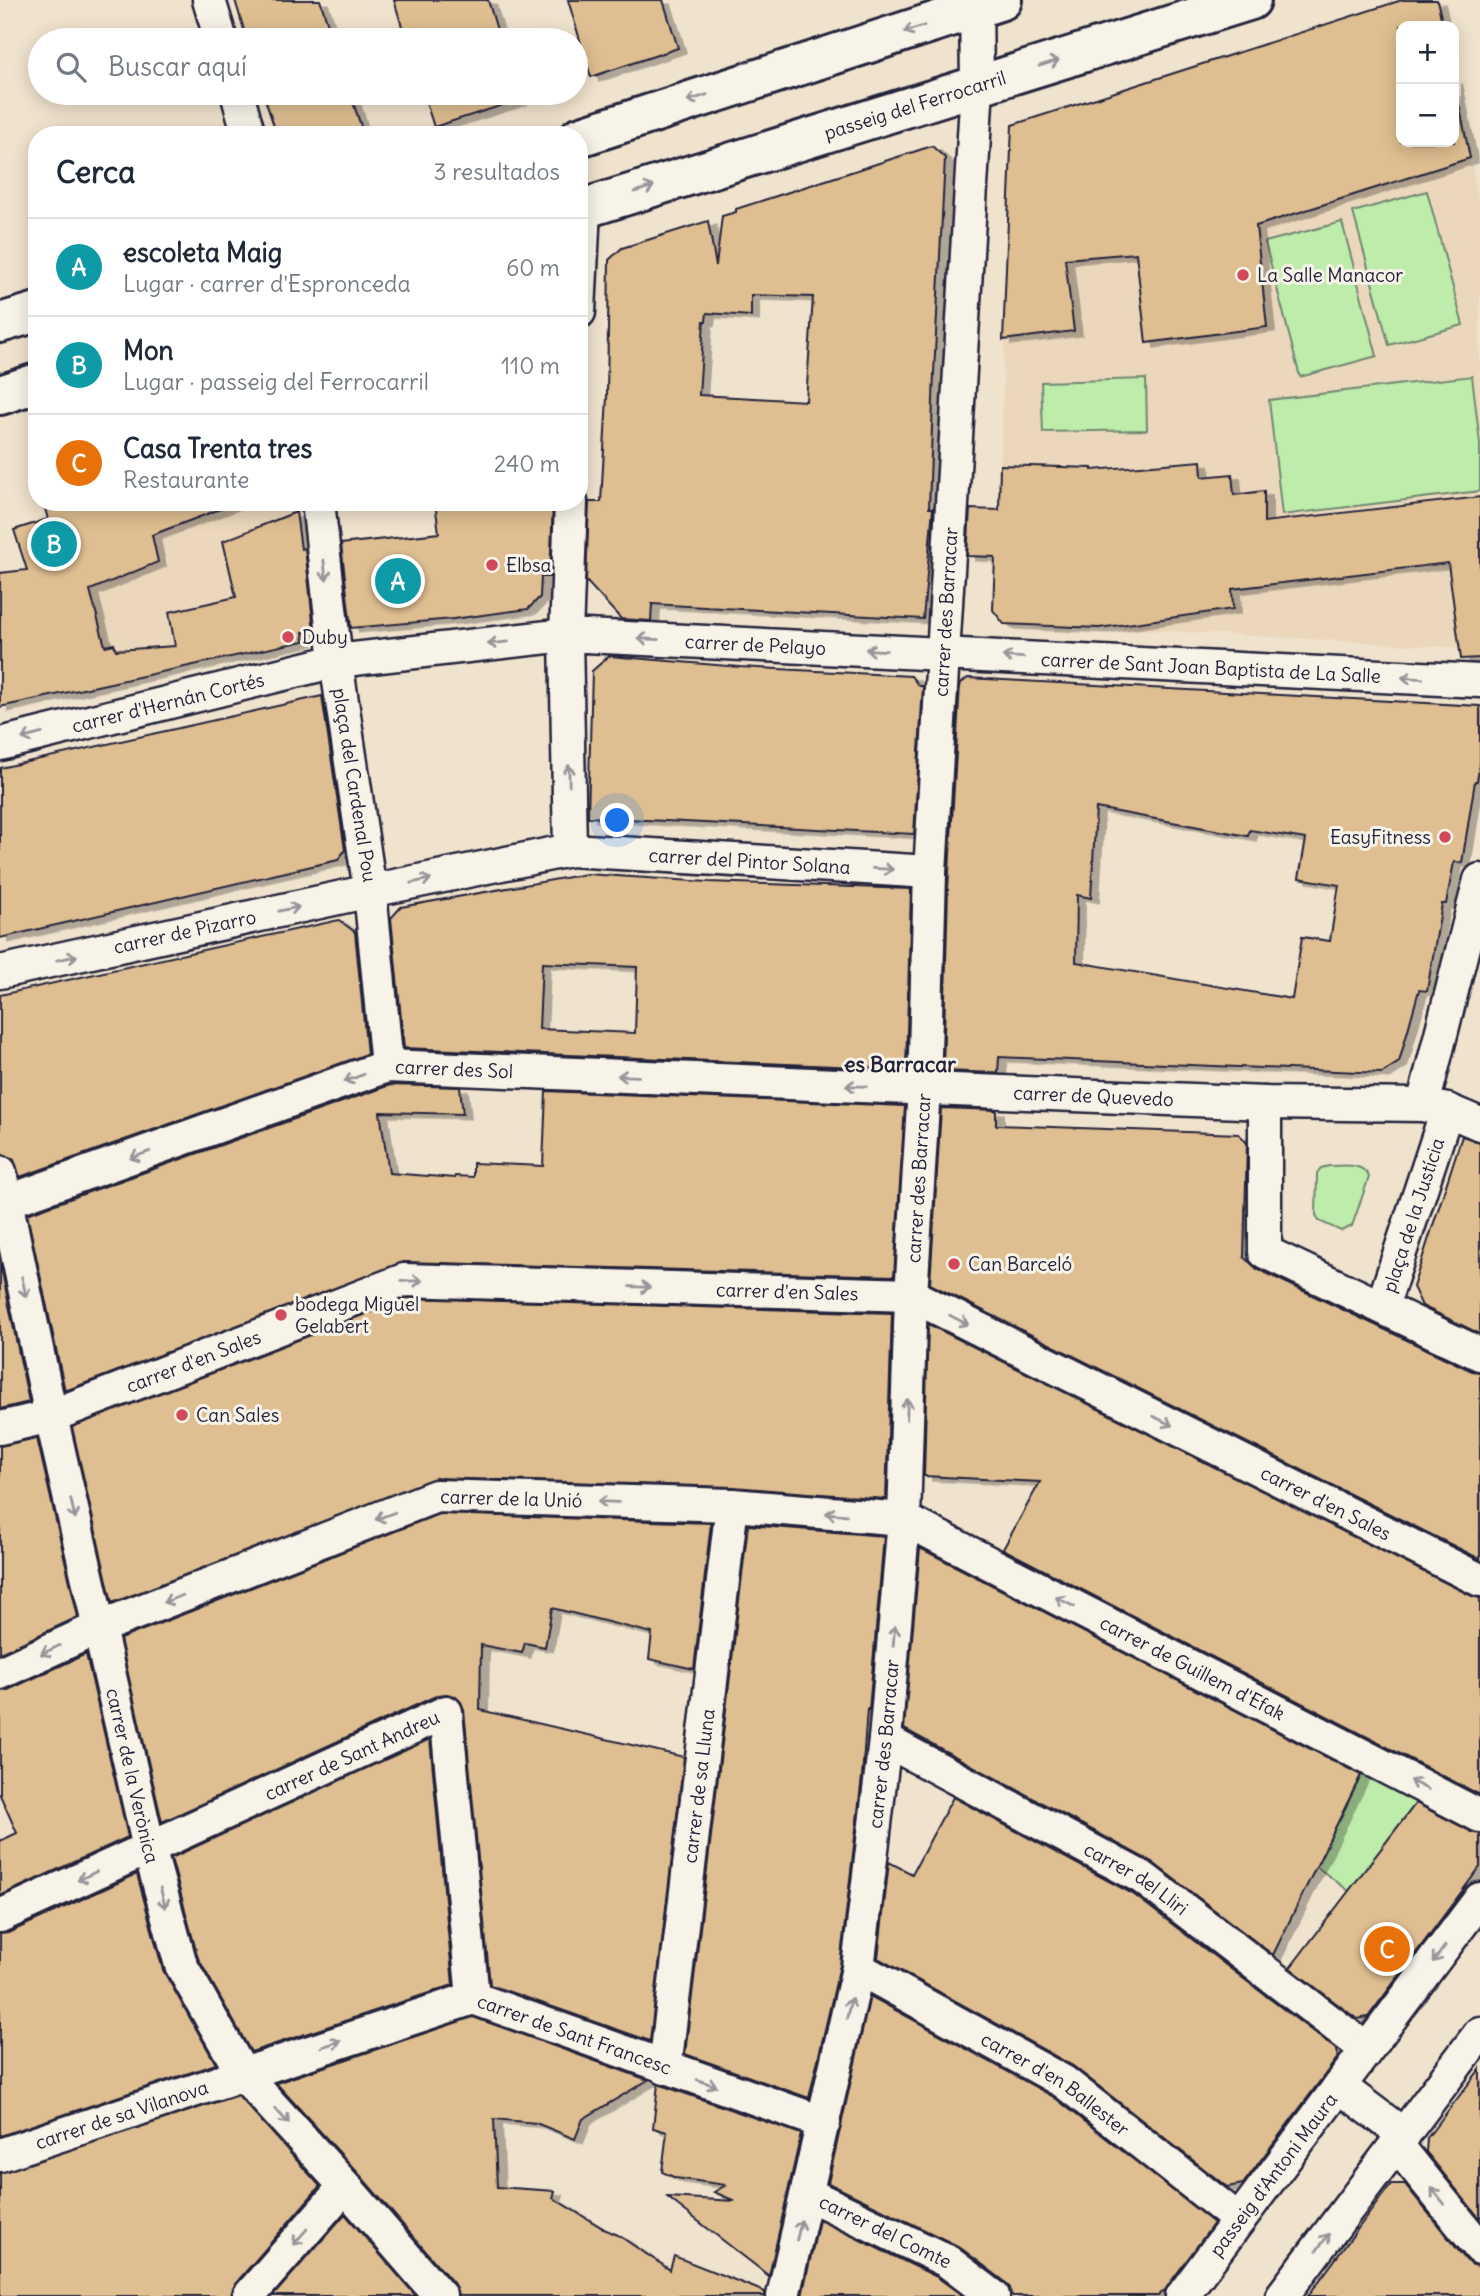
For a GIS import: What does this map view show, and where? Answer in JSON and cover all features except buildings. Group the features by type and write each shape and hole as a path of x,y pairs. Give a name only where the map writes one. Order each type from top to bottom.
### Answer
{"main road":[{"name":"passeig del Ferrocarril","path":"588,207 1251,0"},
{"path":"588,133 985,3"},
{"path":"0,323 28,315"},
{"path":"0,395 28,386"}],"street":[{"path":"209,0 217,28"},
{"name":"carrer des Barracar","path":"783,2296 858,1968 885,1740 904,1519 911,1296 924,1089 930,872 977,86 985,3"},
{"path":"240,105 246,126"},
{"path":"318,511 336,661"},
{"path":"570,850 566,635 571,511"},
{"name":"carrer de Pelayo","path":"566,635 944,653"},
{"name":"plaça del Cardenal Pou","path":"566,635 336,661 370,891 570,850"},
{"name":"carrer de Sant Joan Baptista de La Salle","path":"944,653 1480,681"},
{"name":"carrer d'Hernán Cortés","path":"0,744 336,661"},
{"name":"carrer del Pintor Solana","path":"570,850 930,872"},
{"name":"plaça de la Justícia","path":"1265,1103 1265,1252 1382,1307 1435,1108 1480,880"},
{"path":"370,891 387,1066"},
{"name":"carrer de Pizarro","path":"0,972 370,891"},
{"name":"carrer des Sol","path":"4,1203 387,1066 924,1089"},
{"name":"carrer de Quevedo","path":"924,1089 1265,1103"},
{"path":"1265,1103 1435,1108 1480,1124"},
{"name":"carrer de la Verònica","path":"0,1172 4,1203 149,1848 181,1965 242,2073 440,2296"},
{"name":"carrer d'en Sales","path":"0,1428 51,1416 404,1280 911,1296 1480,1580"},
{"path":"1382,1307 1480,1354"},
{"name":"carrer de la Unió","path":"0,1673 100,1627 436,1496 732,1505 904,1519"},
{"name":"carrer de sa Lluna","path":"665,2068 732,1505"},
{"name":"carrer de Guillem d'Efak","path":"904,1519 1480,1816"},
{"name":"carrer de Sant Andreu","path":"149,1848 446,1712 473,1998"},
{"name":"carrer del Lliri","path":"885,1740 1143,1878 1366,2049"},
{"path":"0,1916 149,1848"},
{"name":"passeig d'Antoni Maura","path":"1182,2296 1480,1899"},
{"name":"carrer d'en Ballester","path":"858,1968 1064,2082 1239,2220"},
{"name":"carrer de Sant Francesc","path":"242,2073 473,1998 824,2123"},
{"path":"1282,2296 1480,2033"},
{"name":"carrer de sa Vilanova","path":"0,2155 242,2073"},
{"name":"passeig d'Antoni Maura","path":"1339,2086 1400,2140 1480,2248"},
{"path":"249,2296 345,2186"},
{"name":"carrer del Comte","path":"808,2194 947,2261 993,2296"}],"shaded area":[{"name":"La Salle Manacor","path":"1402,0 1437,0 1442,21 1396,21 1396,147 1459,147 1459,104 1480,207 1480,649 1111,628 1116,468 1000,465 1012,125"},
{"path":"151,511 192,511 206,514 214,511 296,512 223,541 249,653 103,686 81,591 95,558 158,533"}],"green space":[{"path":"1427,191 1463,325 1389,345 1353,212"},
{"path":"1342,222 1377,356 1300,377 1265,242"},
{"path":"1472,376 1480,443 1480,491 1282,515 1269,400"},
{"path":"1146,379 1147,430 1043,432 1041,382"},
{"path":"1357,1167 1369,1177 1352,1226 1341,1231 1319,1221 1316,1215 1317,1173 1321,1168"},
{"path":"1363,1772 1418,1800 1349,1891 1313,1864 1341,1817"}],"place":[{"name":"La Salle Manacor","path":"1243,275"},
{"name":"Mon","path":"54,544"},
{"name":"Elbsa","path":"492,565"},
{"name":"escoleta Maig","path":"398,581"},
{"name":"Duby","path":"288,637"},
{"name":"EasyFitness","path":"1445,837"},
{"name":"Can Barceló","path":"954,1264"},
{"name":"bodega Miguel Gelabert","path":"281,1315"},
{"name":"Can Sales","path":"182,1415"},
{"name":"Casa Trenta tres","path":"1387,1949"}],"district":[{"name":"es Barracar","path":"900,1064"}]}
